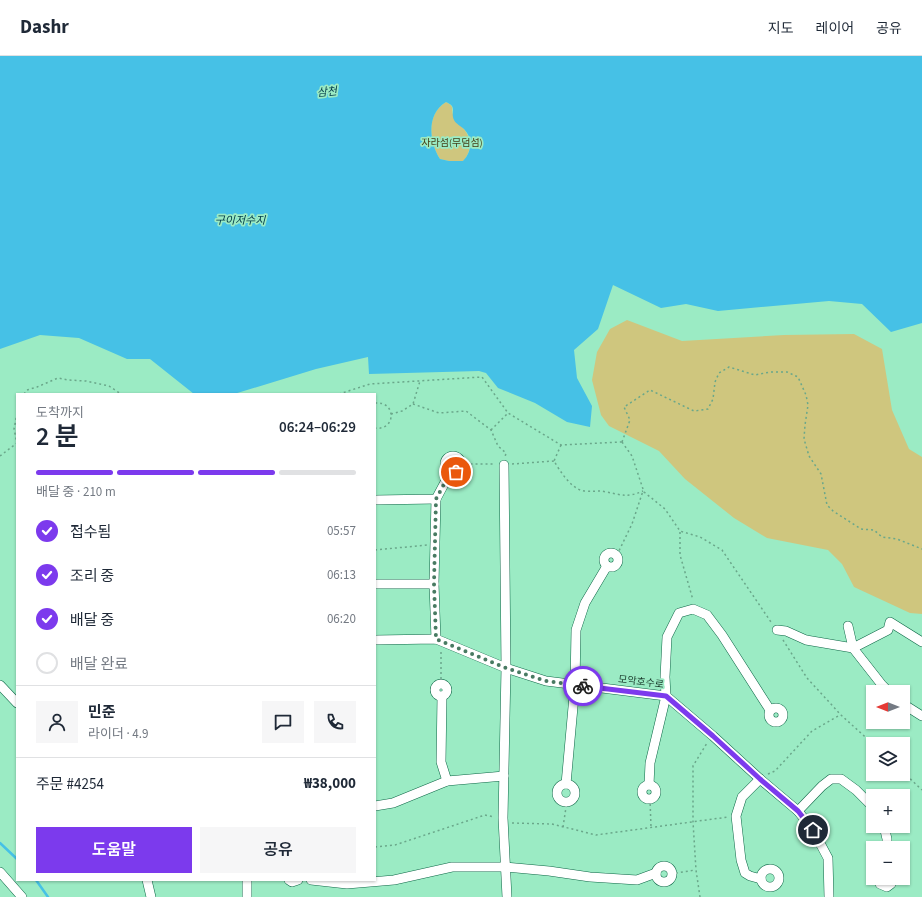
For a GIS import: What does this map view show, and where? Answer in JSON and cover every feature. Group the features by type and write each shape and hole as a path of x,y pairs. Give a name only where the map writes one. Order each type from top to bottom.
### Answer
{"street":[{"path":"455,456 460,458 461,466 458,470 451,471 446,466 446,460 455,456"},
{"path":"504,465 506,668 504,818 506,896"},
{"path":"441,641 434,584 436,499 451,471"},
{"path":"376,500 436,499"},
{"path":"567,801 572,799 574,793 571,786 566,784 575,685 576,630 585,603 607,566 604,562 606,555 612,552 617,555"},
{"path":"376,584 434,584"},
{"path":"650,799 656,792 654,787 649,785 650,763 666,696 666,636 679,613 693,609 707,615 722,635 770,710"},
{"path":"777,630 786,631 806,640 853,648 888,630 890,622 922,642"},
{"path":"848,626 853,648 882,685"},
{"name":"모악호수로","path":"376,640 441,641 506,668 546,681 666,696 798,811 813,830 828,858 829,897"},
{"path":"0,684 16,702"},
{"path":"441,684 437,685 435,690 438,696 442,696 441,762 447,781"},
{"path":"910,708 922,716"},
{"path":"376,806 393,804 447,781 504,776"},
{"path":"760,779 742,797 736,816 741,860 745,873 761,879"},
{"path":"798,811 822,786 831,780 841,779 856,790 866,800"},
{"path":"320,881 347,884 394,880 452,867 506,867 590,877 637,880 656,873 658,868 665,866 669,868 671,874"},
{"path":"0,872 22,897"},
{"path":"147,881 151,897"},
{"path":"247,881 247,897"},
{"path":"881,885 884,887 890,885"}],"path":[{"path":"622,442 630,420 624,407 650,390 694,411 708,410 713,399 715,382 719,373 729,367 755,375 770,372 787,372 798,377 806,395 808,405 804,439 809,456 820,474 827,505 833,511 861,529 874,530 882,537 897,539 922,549"},
{"path":"342,393 370,384 482,377 508,412 561,446 622,442"},
{"path":"25,393 27,390 58,378 86,381 109,386 120,393"},
{"path":"391,414 402,411 413,404 420,381"},
{"path":"376,403 384,404 390,410 391,414 391,419 386,426 376,428"},
{"path":"413,404 439,413 466,411 491,430 498,446 506,453 504,465"},
{"path":"491,430 508,412"},
{"path":"16,419 14,429 16,438"},
{"path":"622,442 632,456 643,491 665,509 680,531 680,554 692,598 698,611"},
{"path":"0,456 16,444"},
{"path":"554,461 561,446"},
{"path":"461,466 465,464 504,465 554,461"},
{"path":"554,461 565,479 582,491 605,491 620,496 634,495 643,491"},
{"path":"617,555 632,524 643,491"},
{"path":"680,531 700,537 722,550 777,630 807,678 841,715 866,738"},
{"path":"376,550 435,544"},
{"path":"441,641 441,684"},
{"path":"760,779 775,771 812,732 841,715"},
{"path":"700,897 696,870 693,822 692,766 713,736"},
{"path":"910,779 922,790"},
{"path":"650,799 651,827"},
{"path":"563,827 567,801"},
{"path":"376,847 395,844 486,815 504,818 510,824 552,824 596,835 736,816"},
{"path":"671,874 696,870"}],"green space":[{"name":"자라섬(무덤섬)","path":"446,102 451,105 455,119 467,133 470,141 468,154 463,161 449,161 440,159 433,144 431,128 432,121 435,113"},
{"path":"627,320 682,341 784,335 854,334 882,349 892,410 909,449 922,457 922,614 910,613 854,587 842,564 828,550 767,538 734,518 685,479 659,451 609,426 601,415 592,380 597,352 610,329"}],"water":[{"name":"구이저수지","path":"0,56 922,56 922,323 891,332 862,304 829,301 718,311 686,304 661,308 613,285 598,329 574,350 577,378 592,406 590,427 567,422 535,403 498,388 486,373 479,371 369,374 368,357 316,369 237,393 193,393 150,359 127,359 79,338 40,335 0,349","holes":["446,102 452,106 454,120 464,129 470,141 470,149 463,161 449,161 440,159 433,145 431,129 435,114"]}],"waterway":[{"path":"0,843 16,858"},
{"path":"37,881 48,897"}],"way so far":[{"path":"456,472 451,471 436,499 434,584 436,639 506,668 546,681 583,686"}],"route":[{"path":"583,686 666,696 798,811 813,830"}],"water label":[{"name":"삼천","path":"327,92"}]}
